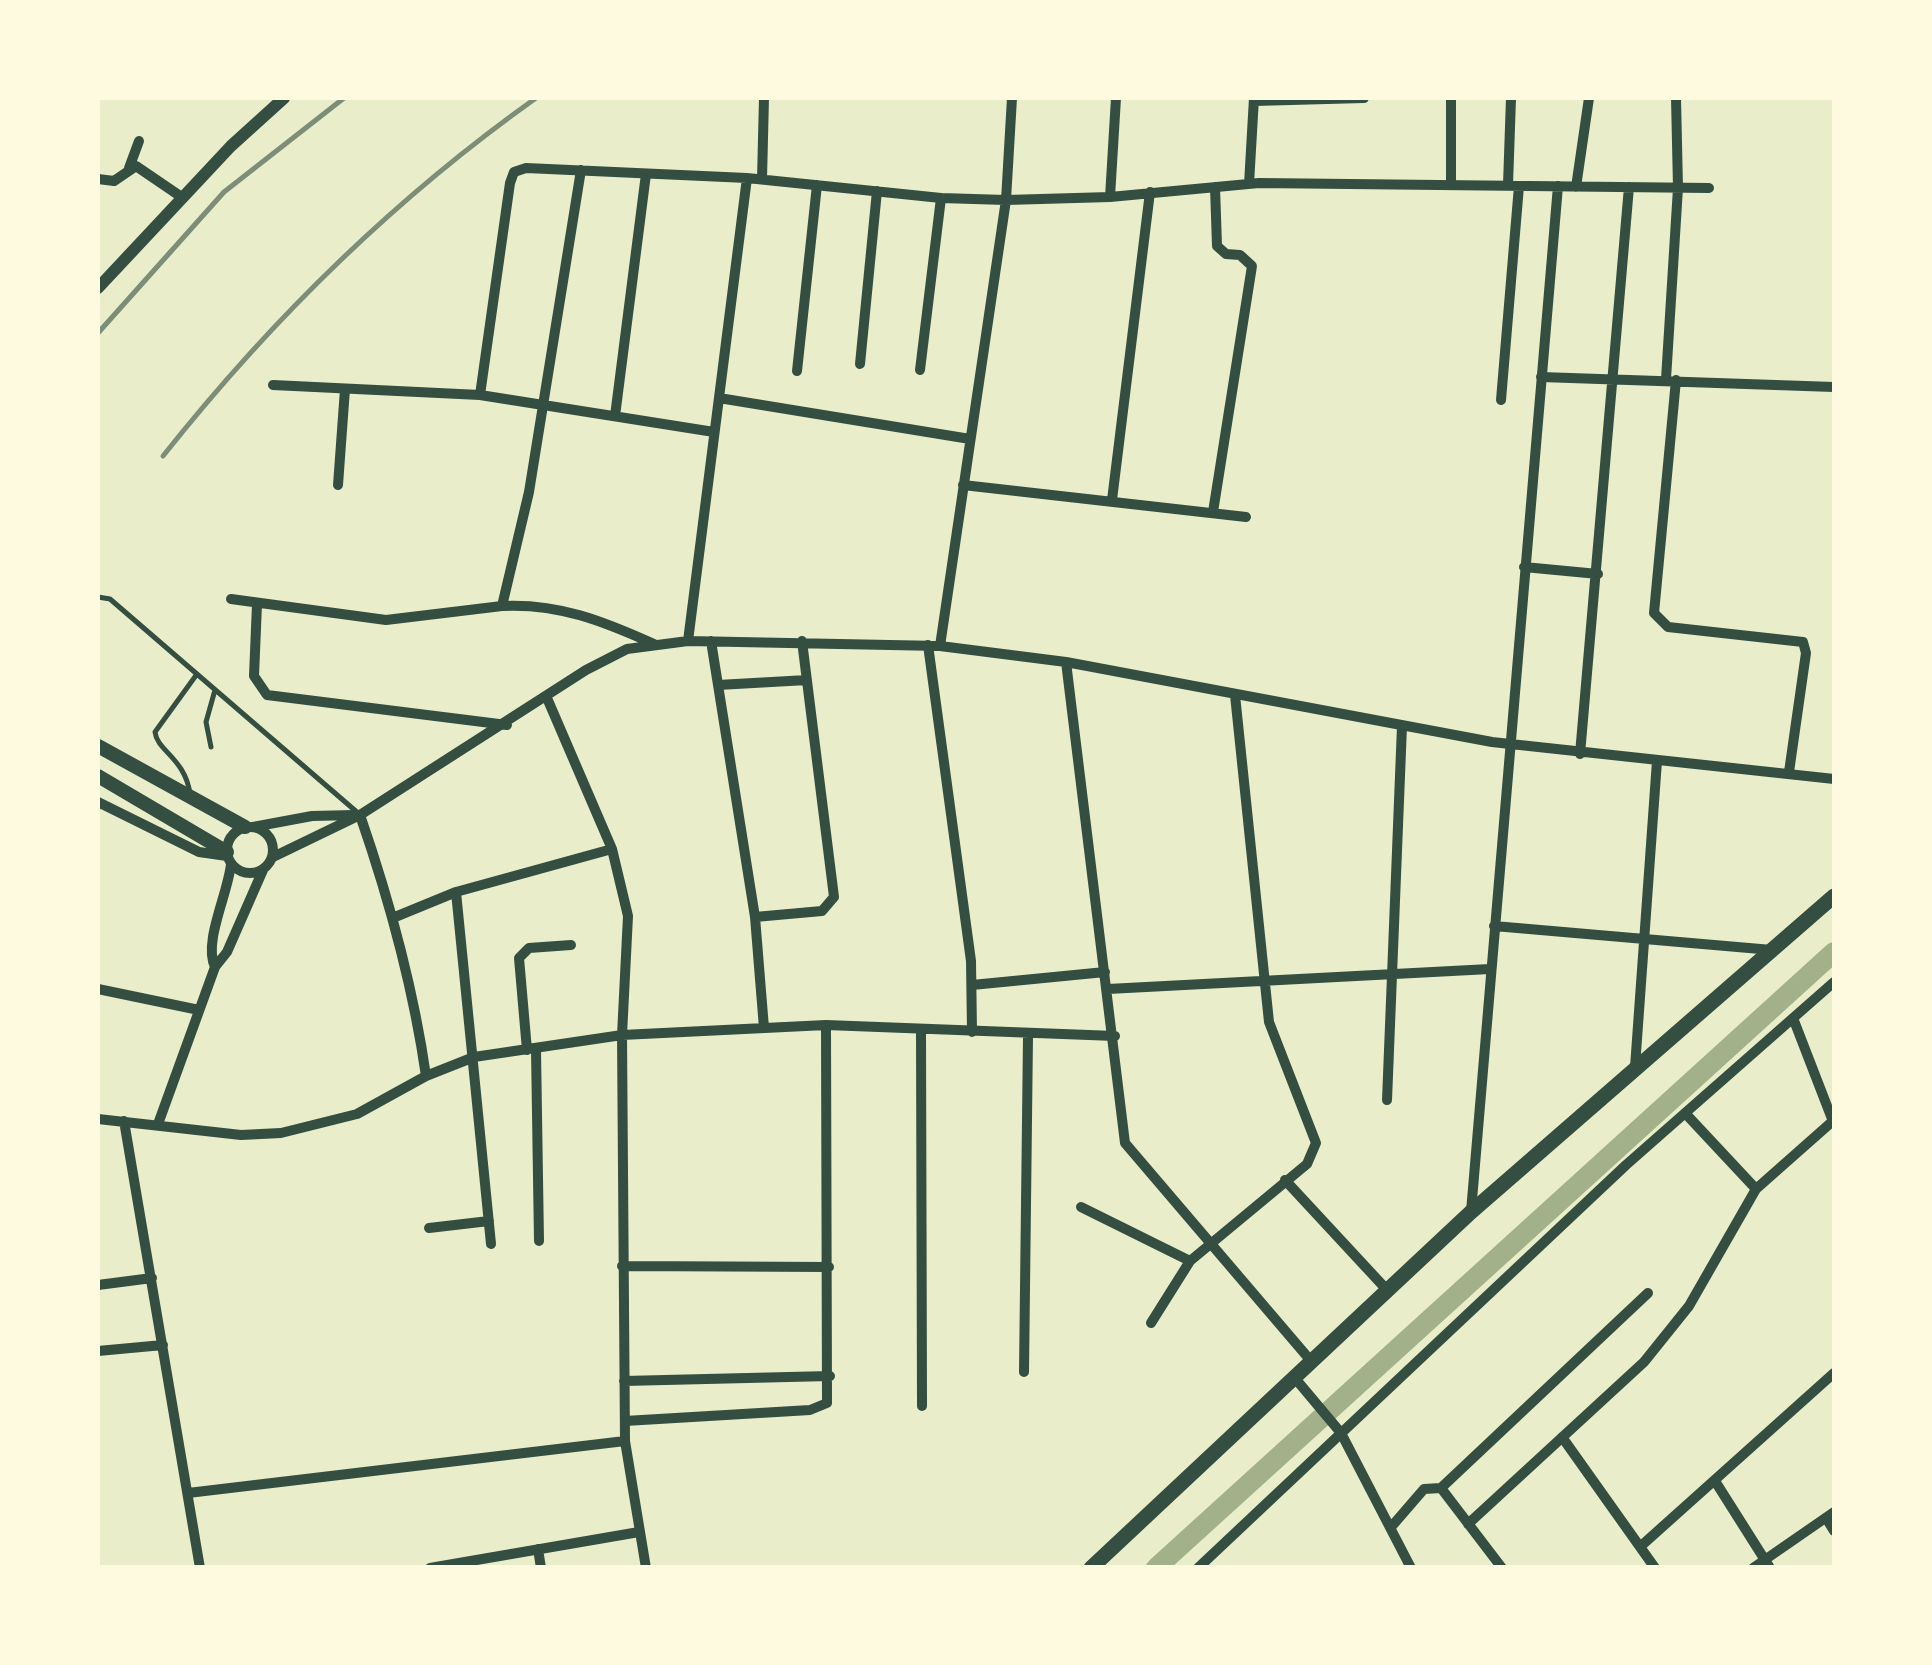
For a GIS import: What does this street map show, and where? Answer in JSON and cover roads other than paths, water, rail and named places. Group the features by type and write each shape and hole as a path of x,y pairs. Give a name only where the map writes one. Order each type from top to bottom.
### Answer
{"highway":[{"path":"1091,1568 1471,1212 1834,896"}],"main road":[{"path":"98,746 249,827"},
{"path":"98,776 229,858"}],"street":[{"path":"100,281 284,98"},
{"path":"762,180 764,98"},
{"path":"972,1032 972,986 934,645 963,485 1006,200 1012,98"},
{"path":"1110,197 1116,98"},
{"path":"1249,184 1254,99 1364,98"},
{"path":"1451,98 1451,185"},
{"path":"1500,400 1513,185 1512,98"},
{"path":"1576,186 1589,98"},
{"path":"1676,98 1678,188 1671,380 1654,613 1668,627 1803,642 1806,653 1789,772"},
{"path":"98,179 114,181 129,168 139,140"},
{"path":"129,168 140,168 183,198"},
{"path":"480,395 510,183 514,172 526,168 747,178 942,198 1006,200 1110,197 1249,184 1709,188"},
{"path":"502,606 525,511 581,170"},
{"path":"615,416 646,174"},
{"path":"688,641 747,178"},
{"path":"797,371 818,185"},
{"path":"1471,1212 1558,186"},
{"path":"1213,512 1252,274 1248,260 1226,254 1217,246 1215,187"},
{"path":"1580,754 1629,187"},
{"path":"860,364 878,192"},
{"path":"1112,500 1150,192"},
{"path":"920,370 942,198"},
{"path":"1541,377 1834,387"},
{"path":"274,385 480,395 714,432"},
{"path":"338,485 345,389"},
{"path":"718,398 970,439"},
{"path":"963,485 1246,517"},
{"path":"1524,567 1598,574"},
{"path":"230,599 386,620 542,605 583,614 654,644"},
{"path":"257,604 254,676 267,694 507,725"},
{"path":"158,1124 215,967 226,952 263,870 273,858 360,815 627,649 711,640 934,645 1066,662 1508,744 1834,779"},
{"path":"711,640 754,918 764,1028"},
{"path":"754,918 822,911 832,904 802,641"},
{"path":"1066,662 1125,1143 1311,1361"},
{"path":"718,685 807,680"},
{"path":"1151,1324 1190,1262 1314,1152 1316,1132 1281,1058 1263,979 1235,696"},
{"path":"547,698 612,849 628,916 622,1036 625,1441 646,1568"},
{"path":"1387,1100 1402,726"},
{"path":"1635,1067 1657,761"},
{"path":"98,802 199,852 229,858 246,874 263,870"},
{"path":"215,967 210,945 224,907 231,836 249,827 312,816 360,815"},
{"path":"360,815 396,918 414,996 426,1076"},
{"path":"249,827 272,841 273,858"},
{"path":"396,918 456,892 612,849"},
{"path":"456,892 491,1244"},
{"path":"1494,926 1772,950"},
{"path":"539,1241 532,1050 519,958 529,948 571,946"},
{"path":"1108,989 1490,969"},
{"path":"972,986 1105,972"},
{"path":"1198,1568 1685,1113 1834,982"},
{"path":"98,989 199,1010"},
{"path":"1468,1524 1663,1340 1689,1306 1756,1189 1834,1123 1793,1018"},
{"path":"625,1421 823,1408 828,1403 826,1025"},
{"path":"98,1119 241,1136 280,1133 357,1114 426,1076 474,1058 622,1036 826,1025 1028,1036 1114,1036"},
{"path":"921,1031 922,1406"},
{"path":"1024,1372 1028,1036"},
{"path":"1685,1113 1756,1189"},
{"path":"124,1121 200,1568"},
{"path":"1285,1180 1386,1290"},
{"path":"1081,1207 1190,1262"},
{"path":"429,1228 489,1221"},
{"path":"622,1266 828,1267"},
{"path":"98,1284 152,1278"},
{"path":"1392,1526 1424,1489 1441,1488 1648,1294"},
{"path":"98,1351 162,1346"},
{"path":"1641,1546 1834,1372"},
{"path":"624,1381 830,1376"},
{"path":"1294,1377 1341,1433 1411,1568"},
{"path":"1562,1437 1655,1568"},
{"path":"188,1493 625,1441"},
{"path":"1715,1481 1768,1564"},
{"path":"1441,1488 1502,1568"},
{"path":"1753,1568 1768,1564 1830,1516 1834,1532"},
{"path":"430,1568 639,1532"},
{"path":"538,1549 541,1568"}],"lane":[{"path":"98,596 110,600 360,815"},
{"path":"190,797 181,766 159,745 155,732 197,674"},
{"path":"211,747 206,722 215,690"}],"waterway":[{"path":"1156,1568 1834,952"}],"railway":[{"path":"98,333 224,192 344,98"},
{"path":"163,456 247,357 337,264 433,177 536,98"}]}
